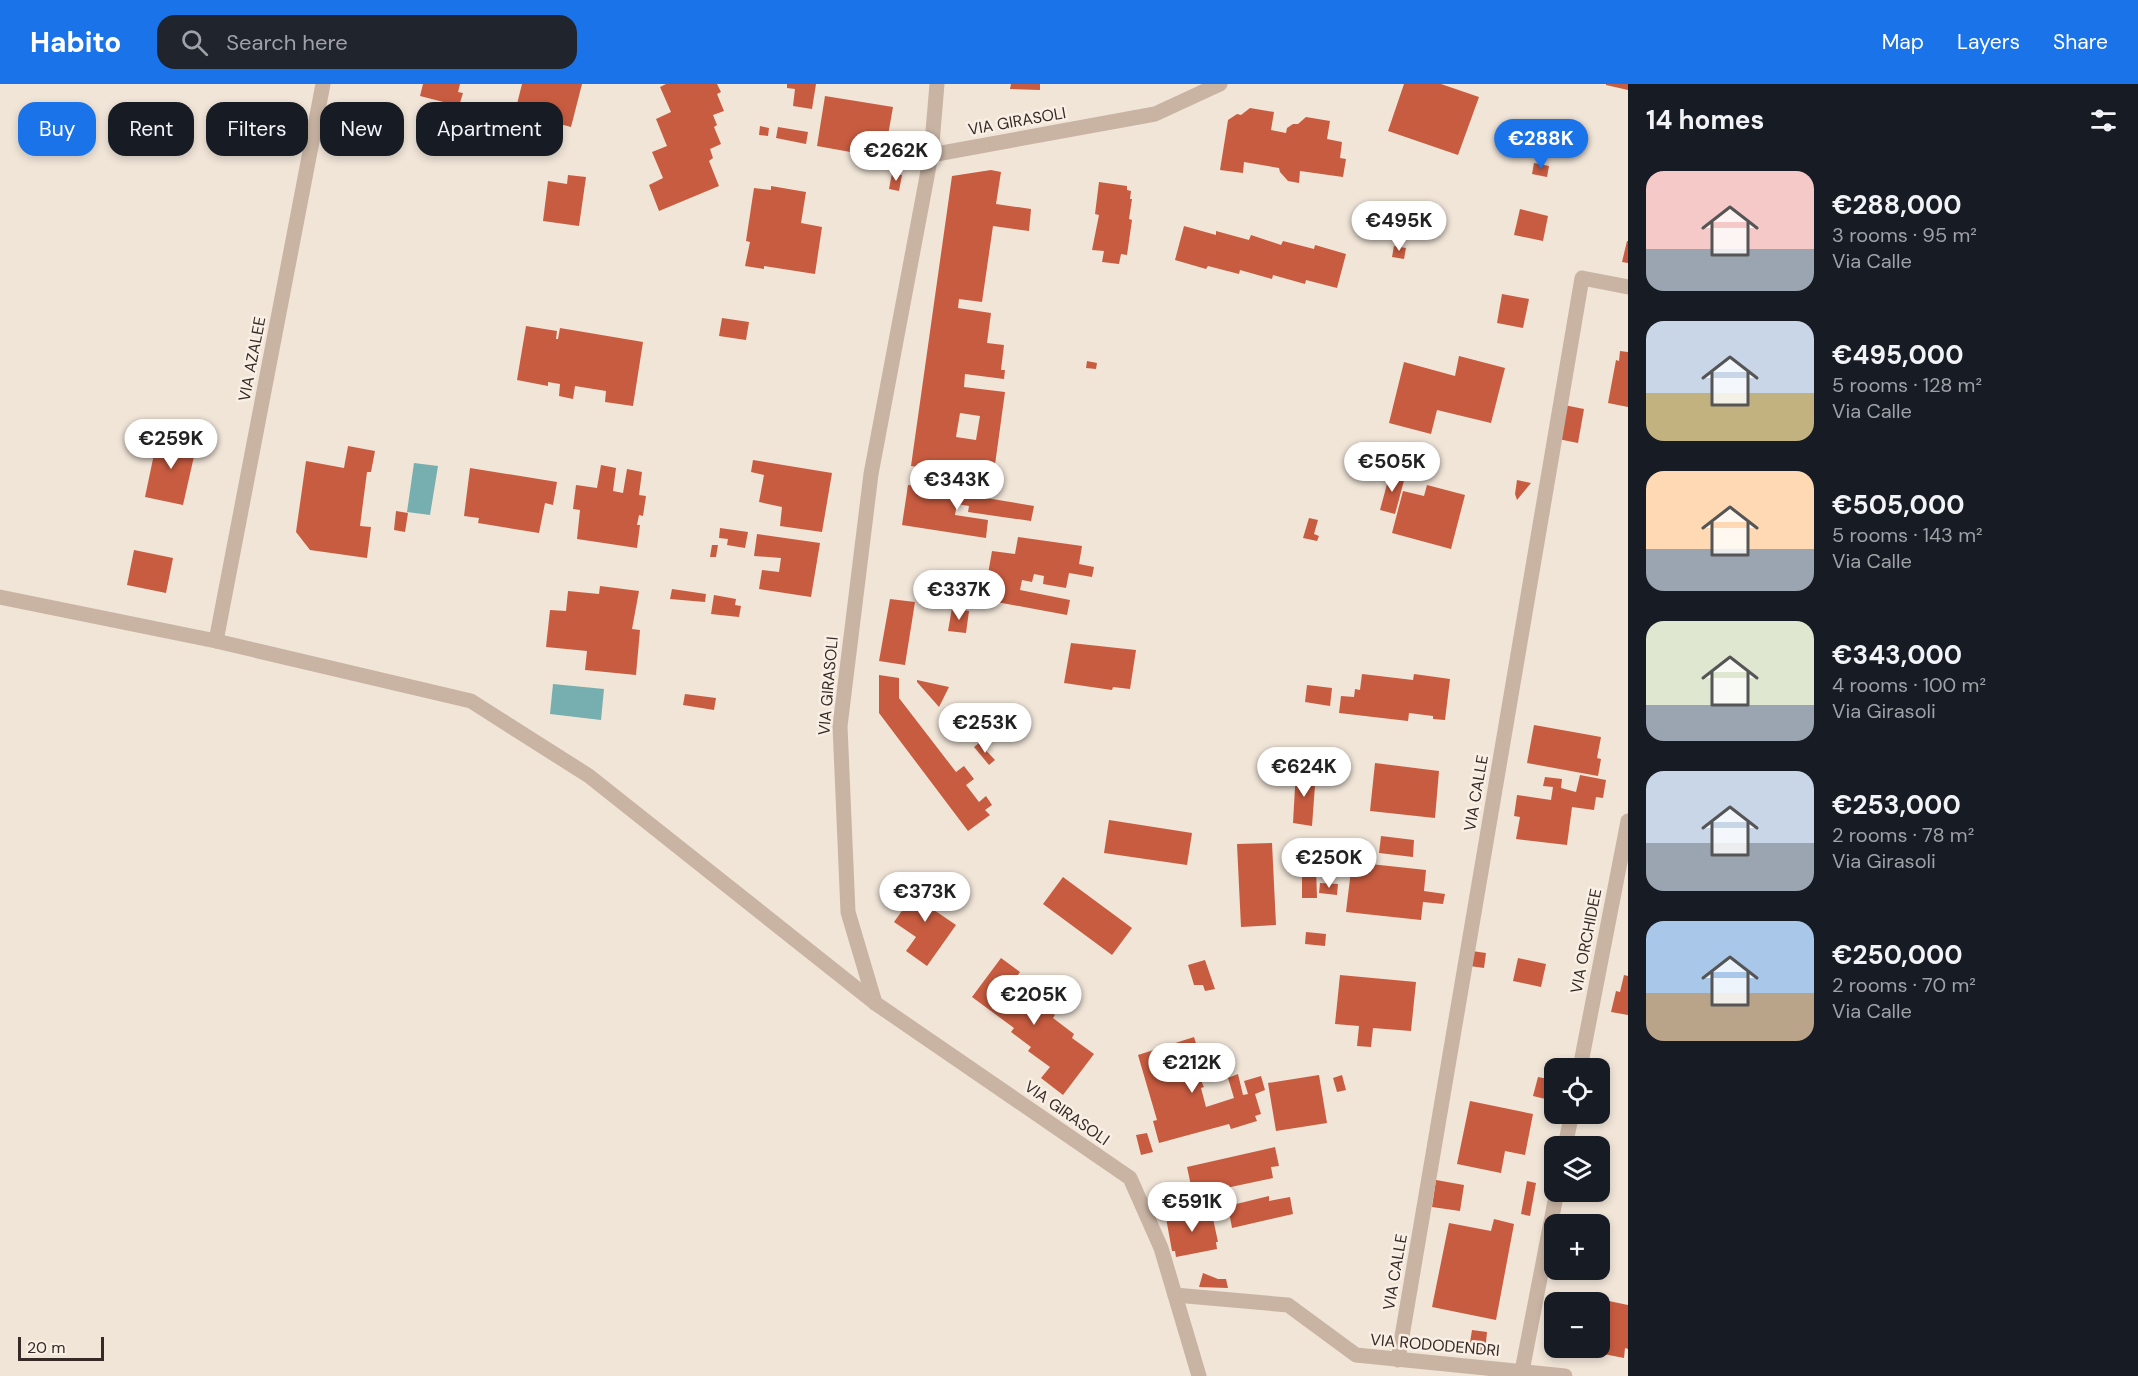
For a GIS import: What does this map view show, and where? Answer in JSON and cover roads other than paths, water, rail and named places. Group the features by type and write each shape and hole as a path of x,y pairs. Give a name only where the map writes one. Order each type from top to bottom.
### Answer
{"street":[{"name":"VIA AZALEE","path":"216,641 323,84"},
{"path":"931,155 937,84"},
{"name":"VIA GIRASOLI","path":"1199,1376 1161,1248 1130,1178 875,1003 848,912 840,726 871,474 931,155 1155,114 1220,84"},
{"name":"VIA CALLE","path":"1398,1360 1582,278 1628,288"},
{"path":"0,597 216,641 471,701 589,776 875,1003"},
{"name":"VIA ORCHIDEE","path":"1582,1058 1628,821"},
{"path":"1522,1371 1555,1202"},
{"name":"VIA RODODENDRI","path":"1175,1295 1288,1305 1356,1355 1565,1376"}],"water":[{"path":"414,463 438,466 430,515 407,512"},
{"path":"553,684 604,689 601,720 550,714"}]}
